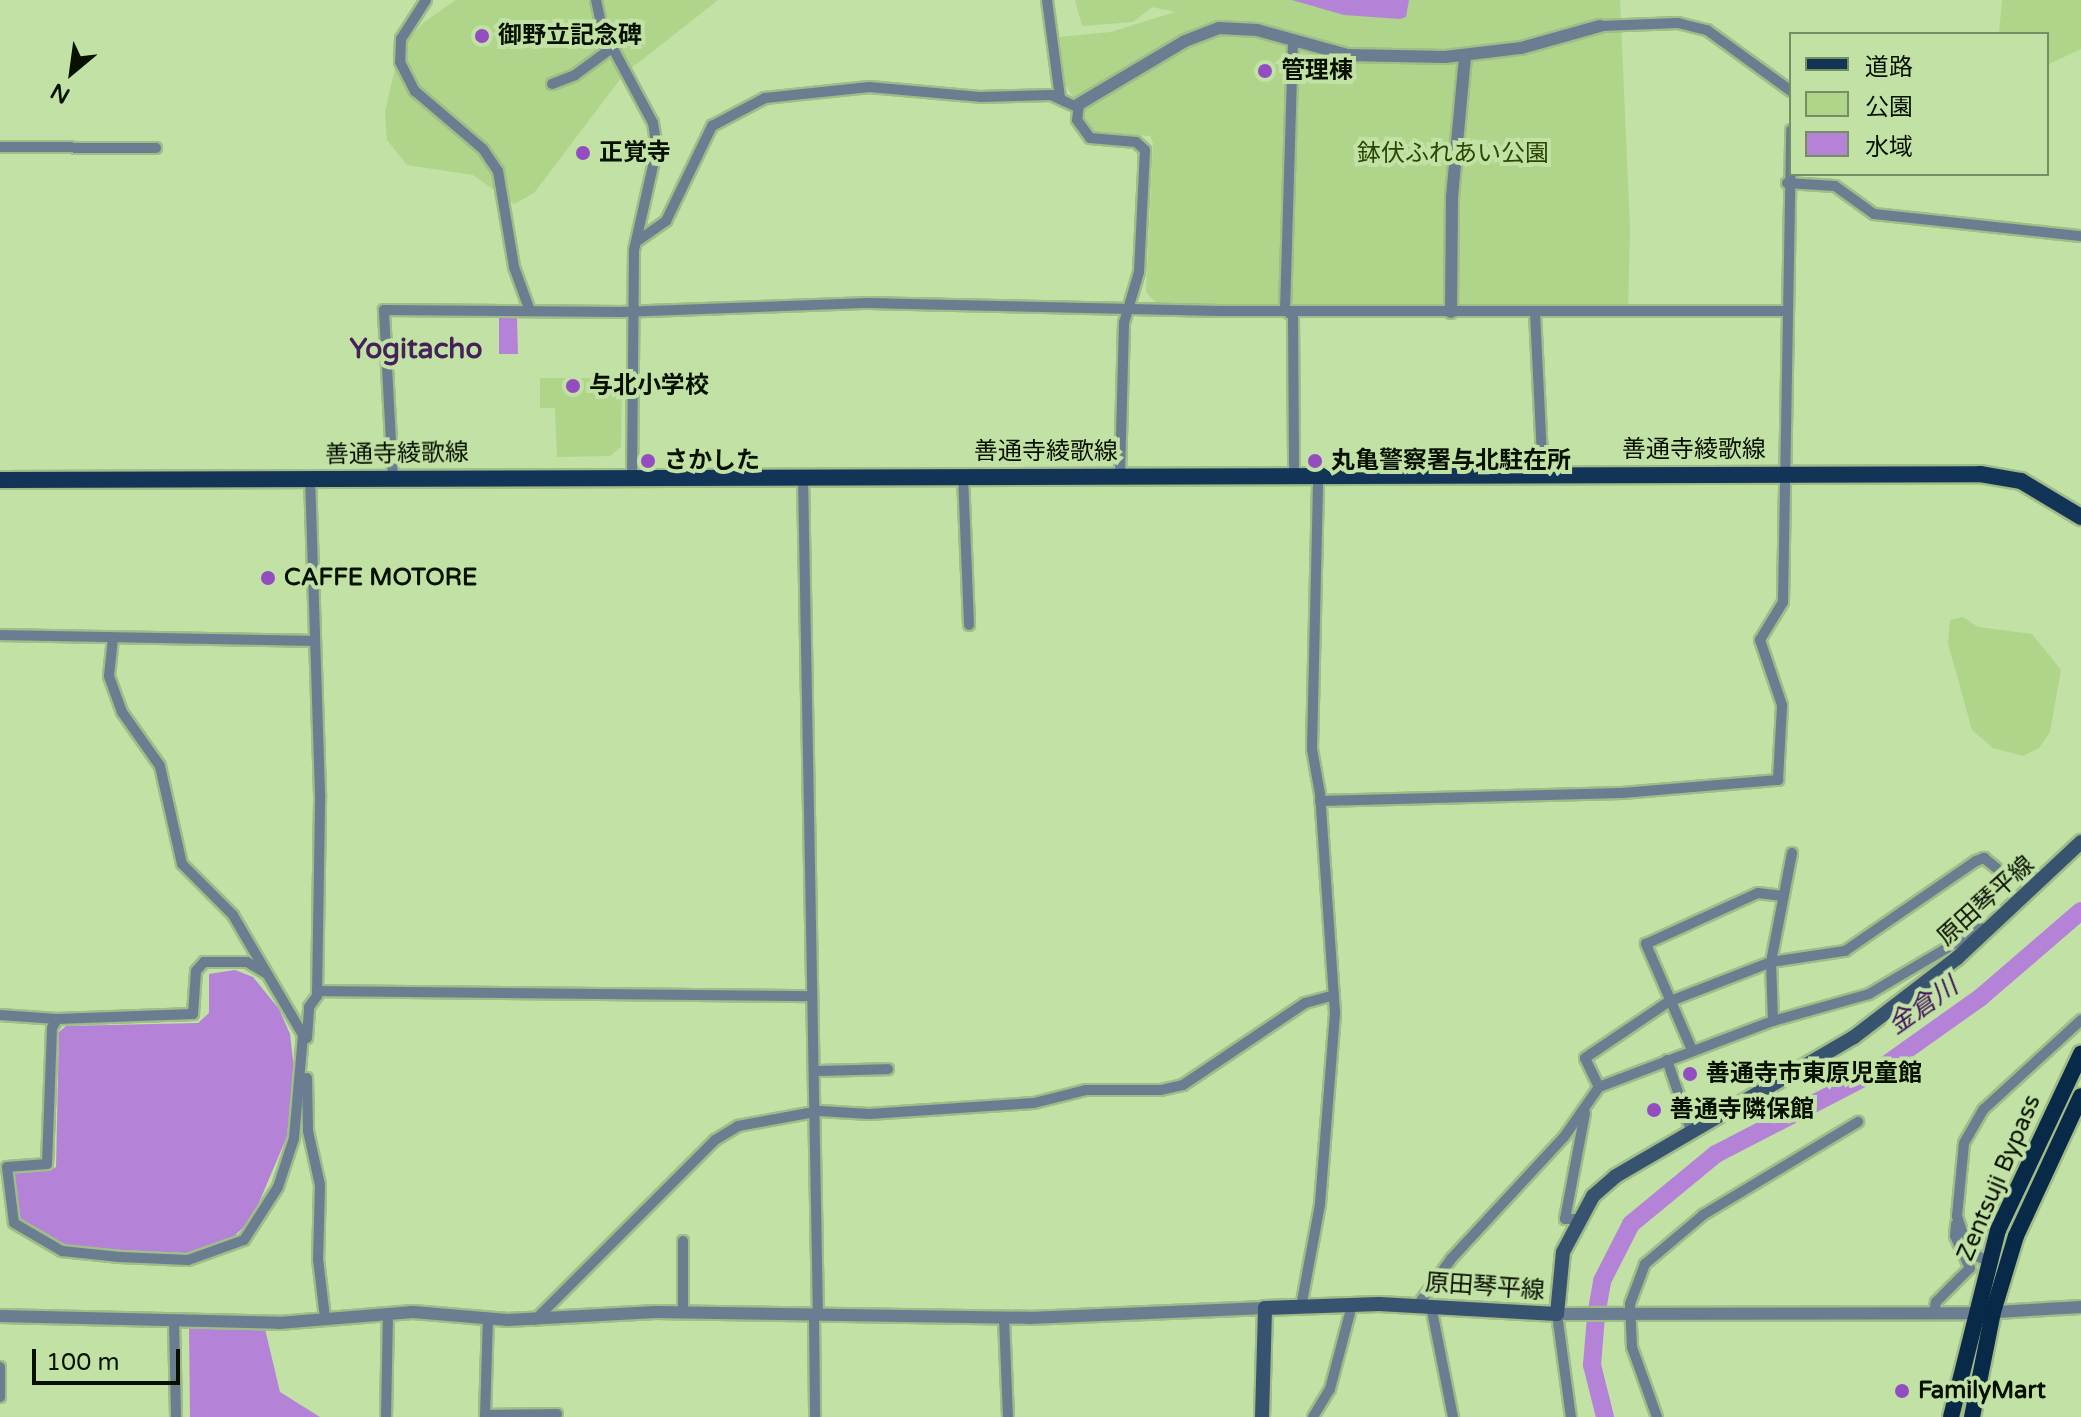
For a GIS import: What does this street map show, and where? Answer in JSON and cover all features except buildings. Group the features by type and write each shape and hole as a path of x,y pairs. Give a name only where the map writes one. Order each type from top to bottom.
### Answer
{"highway":[{"name":"Zentsuji Bypass","path":"1951,1417 1989,1261 2029,1155 2081,1054"},
{"name":"Zentsuji Bypass","path":"1972,1417 1993,1312 2033,1192 2081,1096"}],"main road":[{"name":"善通寺綾歌線","path":"0,480 632,475 1980,474 2021,481 2081,517"},
{"name":"原田琴平線","path":"1265,1308 1425,1305 1562,1314 1563,1252 1577,1219 1616,1176 1854,1037 2000,919 2081,842"},
{"path":"1262,1417 1265,1308"}],"street":[{"path":"426,0 401,39 400,62 415,91 483,149 498,171 514,267 530,311"},
{"path":"596,0 613,47 640,94 657,148 636,242 632,308 632,475"},
{"path":"1047,0 1060,97"},
{"path":"1078,106 1199,33 1236,27 1348,55 1465,56 1521,48 1600,26 1678,23 1707,30 1789,90"},
{"path":"1285,310 1293,41"},
{"path":"552,84 613,47"},
{"path":"1451,312 1452,197 1465,56"},
{"path":"636,242 666,221 712,126 765,98 869,87 980,97 1060,97 1078,106"},
{"path":"1078,106 1077,120 1090,138 1136,142 1145,150 1139,272 1126,308 1120,476"},
{"path":"0,147 156,148"},
{"path":"1320,801 1622,793 1778,780 1782,705 1760,640 1783,602 1789,474 1788,311 1793,274 1787,183 1789,156"},
{"path":"1787,183 1835,186 1874,214 2081,236"},
{"path":"393,478 384,310 621,312 632,308 842,303 1535,313 1788,311"},
{"path":"1285,310 1293,316 1294,476"},
{"path":"1535,313 1543,474"},
{"path":"803,475 815,1113 815,1417"},
{"path":"963,475 969,625"},
{"path":"1301,1307 1323,1176 1334,995 1320,801 1312,749 1318,476"},
{"path":"310,479 320,794 317,991 307,1020 308,1118 320,1185 318,1259 325,1318"},
{"path":"0,635 313,641"},
{"path":"57,1019 52,1028 47,1164 7,1167 14,1223 62,1251 188,1260 244,1240 278,1187 294,1138 303,1035 233,915 182,864 160,766 122,712 109,676 113,638"},
{"path":"1773,1021 1771,962 1792,853"},
{"path":"1599,1087 1585,1058 1672,1000 1771,962 1845,951 1984,858 2006,876"},
{"path":"1692,1050 1646,944 1758,893 1783,896"},
{"path":"1453,1417 1425,1305 1451,1259 1586,1107 1599,1087 1773,1021 1869,994 2000,919"},
{"path":"0,1015 57,1019 193,1014 196,971 204,962 247,962 267,974"},
{"path":"317,991 811,996"},
{"path":"535,1320 715,1140 738,1126 815,1113 1034,1103 1086,1090 1161,1090 1194,1079 1305,1003 1334,995"},
{"path":"1934,1312 1936,1302 1970,1268 1955,1236 1964,1143 1973,1125 2081,1020"},
{"path":"1667,1060 1691,1130"},
{"path":"814,1071 888,1069"},
{"path":"1577,1219 1565,1219 1567,1191 1586,1107"},
{"path":"1657,1417 1632,1347 1630,1313 1635,1285 1665,1244 1779,1165 1858,1122"},
{"path":"1957,1216 1969,1253 1989,1261"},
{"path":"683,1241 683,1312"},
{"path":"1313,1417 1330,1389 1352,1305"},
{"path":"1571,1417 1562,1314 1974,1313 2081,1307"},
{"path":"0,1316 279,1323 388,1313 535,1320 683,1312 1004,1318 1265,1308"},
{"path":"386,1417 392,1400 393,1357 388,1313"},
{"path":"488,1318 485,1416 557,1414"},
{"path":"1004,1318 1008,1417"},
{"path":"174,1320 176,1417"},
{"path":"0,1367 0,1397"}],"green space":[{"path":"456,0 718,0 624,74 534,193 514,204 473,175 407,165 387,140 385,112 399,51 423,23"},
{"name":"鉢伏ふれあい公園","path":"1075,0 1620,0 1630,229 1628,309 1157,304 1146,292 1153,143 1150,136 1093,131 1064,82 1060,37 1111,32 1175,12 1152,7 1133,22 1082,26"},
{"path":"2002,0 2081,0 2081,49 2049,64 2049,32 1999,32"},
{"path":"540,378 622,378 621,447 610,456 557,457 555,408 540,408"},
{"path":"1963,617 1978,627 2032,634 2061,670 2050,732 2039,748 2023,756 1993,748 1972,730 1948,643 1950,620"}],"water":[{"path":"1292,0 1409,0 1406,17 1400,19 1344,15"},
{"path":"499,318 517,318 518,354 499,354"},
{"path":"235,970 253,977 279,1009 290,1034 294,1069 291,1127 252,1219 227,1243 181,1255 52,1244 15,1220 14,1174 23,1166 49,1171 56,1167 59,1032 66,1026 198,1023 209,1013 209,974"},
{"path":"189,1328 265,1329 280,1392 320,1417 190,1417"}],"waterway":[{"name":"金倉川","path":"1605,1417 1592,1365 1596,1316 1602,1281 1631,1224 1716,1154 1877,1071 1981,997 2081,911"}],"place":[{"name":"御野立記念碑","path":"482,36"},
{"name":"管理棟","path":"1265,71"},
{"name":"正覚寺","path":"583,153"},
{"name":"与北小学校","path":"573,386"},
{"name":"さかした","path":"648,461"},
{"name":"丸亀警察署与北駐在所","path":"1315,461"},
{"name":"CAFFE MOTORE","path":"268,578"},
{"name":"善通寺市東原児童館","path":"1690,1074"},
{"name":"善通寺隣保館","path":"1654,1110"},
{"name":"FamilyMart","path":"1902,1391"}],"district":[{"name":"Yogitacho","path":"416,349"}]}
